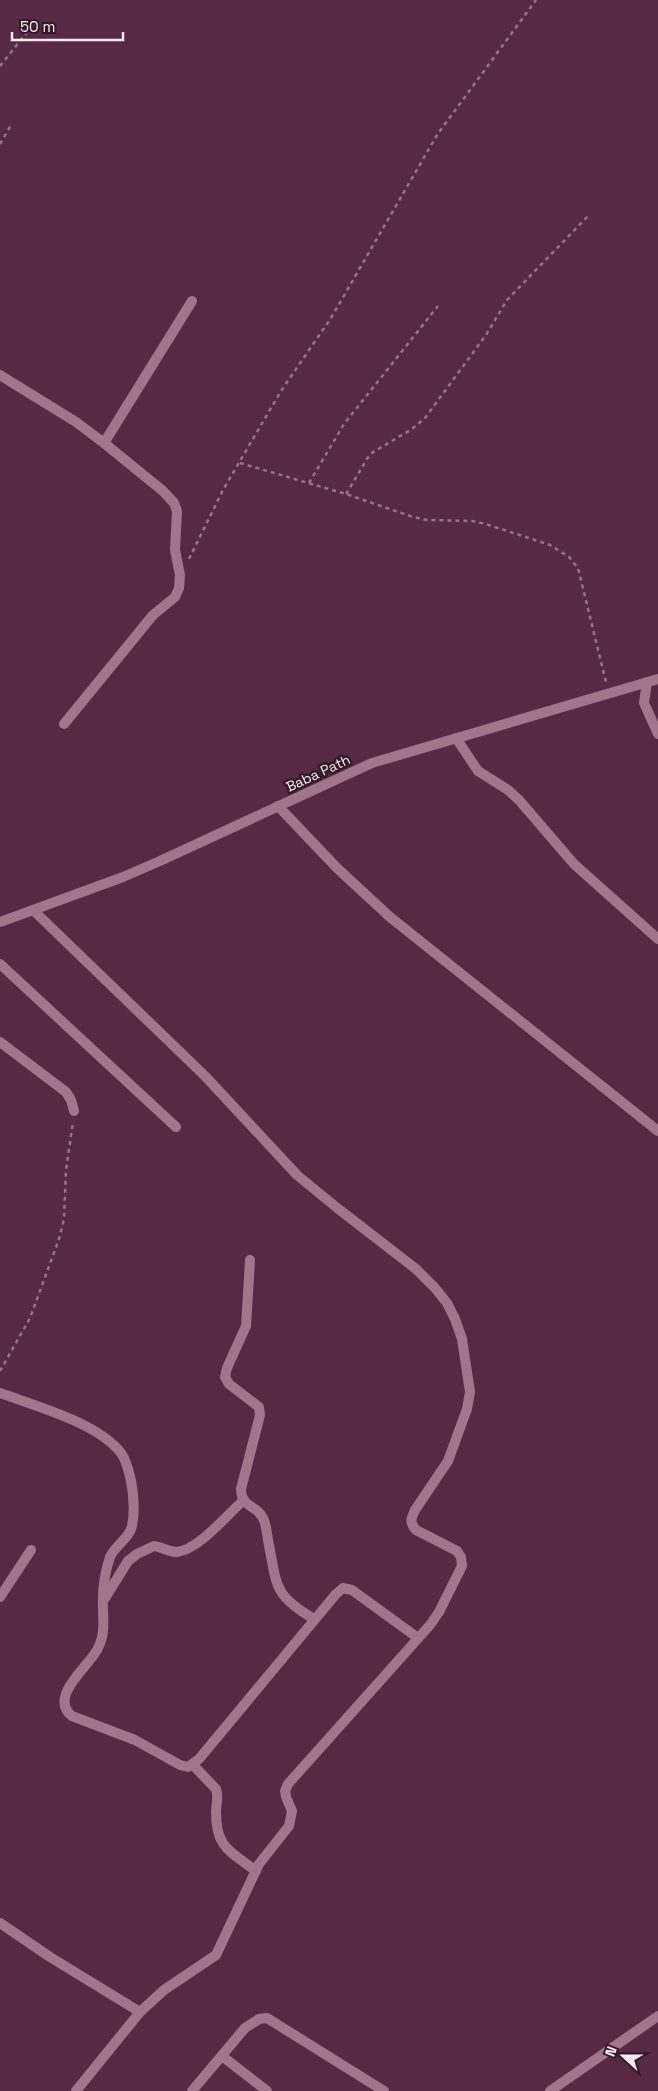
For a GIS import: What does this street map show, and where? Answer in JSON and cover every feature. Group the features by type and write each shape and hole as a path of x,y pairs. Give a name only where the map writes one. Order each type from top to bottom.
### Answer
{"street":[{"path":"104,444 192,302"},
{"path":"0,375 76,422 151,480 174,503 177,522 174,550 180,575 179,588 175,597 153,615 64,724"},
{"name":"Baba Path","path":"0,922 146,867 372,763 658,679"},
{"path":"648,682 644,703 658,734"},
{"path":"456,738 478,771 508,790 519,800 574,864 658,939"},
{"path":"278,806 337,868 390,917 658,1131"},
{"path":"33,910 205,1076 297,1175 416,1269 435,1288 447,1303 462,1339 470,1392 467,1409 448,1461 414,1510 411,1524 416,1530 457,1552 461,1557 462,1566 439,1612 288,1784 285,1791 292,1811 289,1826 267,1852 256,1871 216,1955 164,1990 140,2012 76,2091"},
{"path":"0,964 176,1128"},
{"path":"0,1042 66,1092 71,1100 74,1111"},
{"path":"250,1260 246,1326 226,1368 225,1377 229,1384 259,1407 260,1415 241,1489 243,1501 263,1518 275,1577 285,1599 314,1619"},
{"path":"0,1393 90,1428 98,1433 123,1457 134,1496 132,1527 128,1535 110,1557 103,1601 104,1627 102,1638 97,1650 67,1691 64,1700 67,1712 79,1720 135,1740 180,1765 188,1767 193,1765 314,1619 336,1594 344,1588 352,1590 418,1638"},
{"path":"103,1601 130,1558 154,1546 176,1552 185,1549 208,1534 243,1501"},
{"path":"0,1597 30,1550"},
{"path":"193,1765 216,1789 218,1794 216,1809 217,1830 224,1846 256,1871"},
{"path":"0,1923 50,1957 140,2012"},
{"path":"550,2091 658,2016"},
{"path":"192,2091 245,2028 259,2018 267,2018 384,2091"},
{"path":"222,2056 267,2091"}],"path":[{"path":"180,575 223,490 281,391 331,318 437,135 536,0"},
{"path":"0,66 28,31"},
{"path":"0,144 11,125"},
{"path":"346,494 370,454 412,429 425,418 486,335 508,300 588,216"},
{"path":"309,483 344,424 438,306"},
{"path":"240,463 346,494 413,517 427,520 472,521 550,545 569,557 578,568 609,693"},
{"path":"0,1371 30,1318 59,1239 64,1219 66,1170 74,1111"}]}
